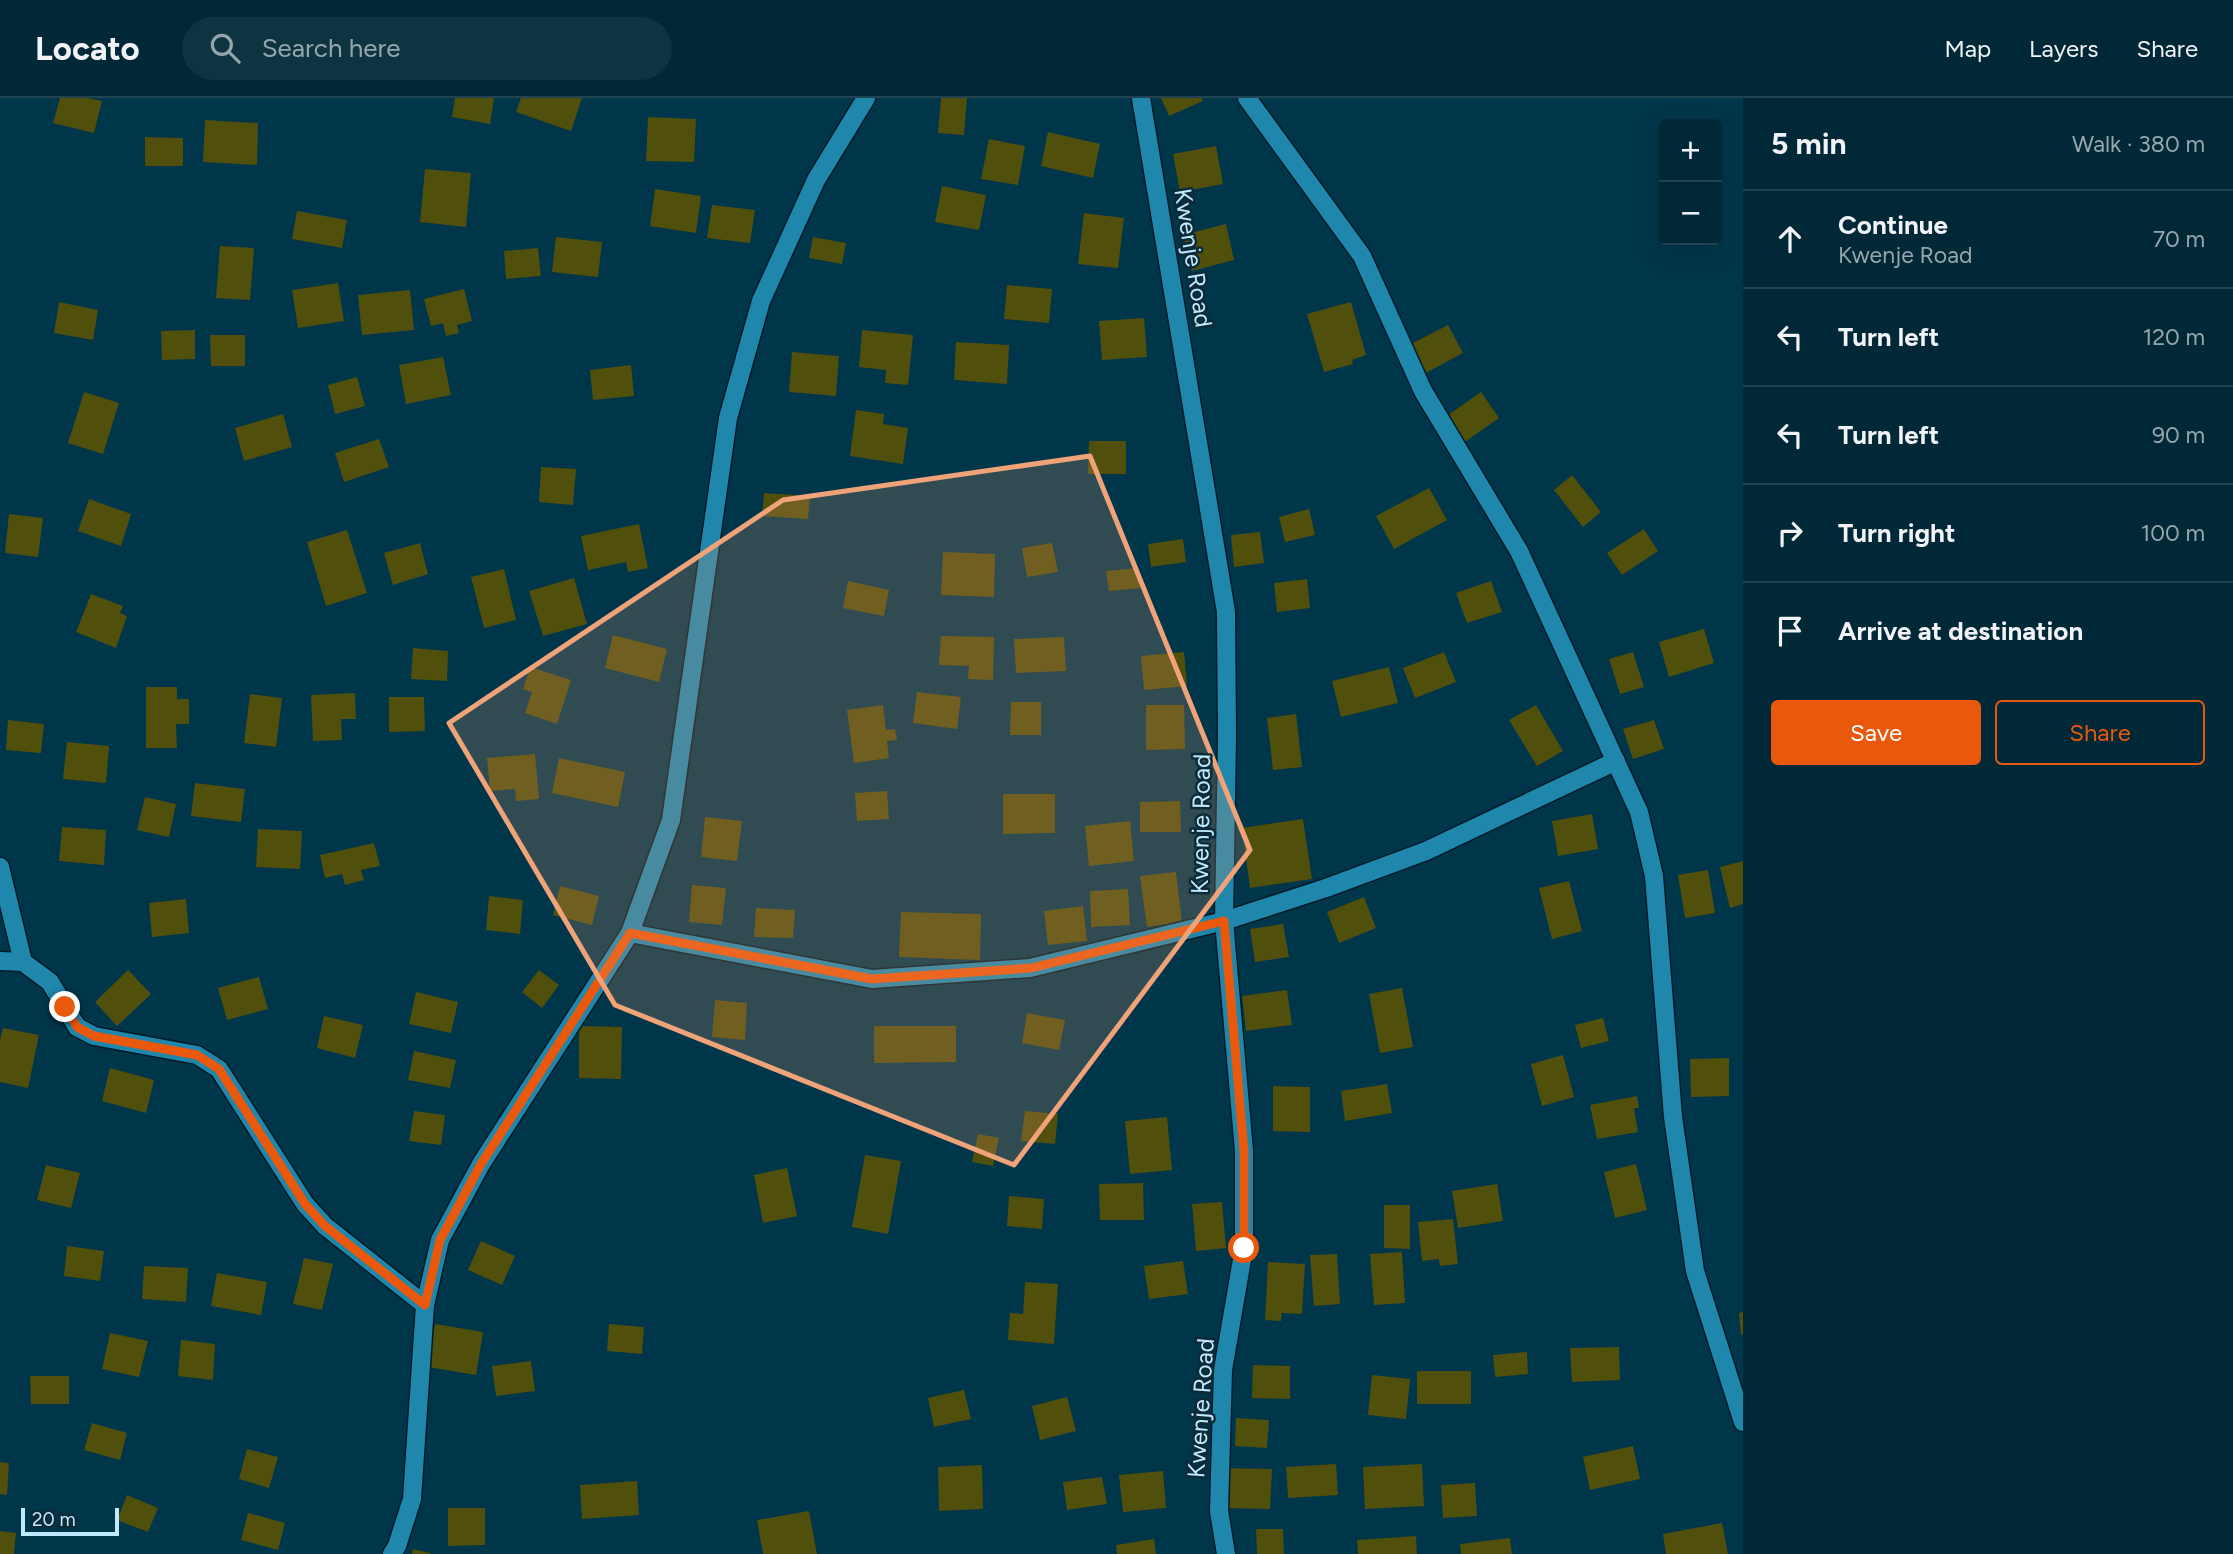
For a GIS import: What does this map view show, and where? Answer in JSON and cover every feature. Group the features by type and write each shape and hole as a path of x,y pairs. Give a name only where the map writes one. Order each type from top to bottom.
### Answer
{"street":[{"path":"392,1554 412,1499 425,1305 440,1240 481,1164 630,933 671,820 727,418 761,301 816,180 866,98"},
{"name":"Kwenje Road","path":"1141,98 1226,612 1224,921 1244,1151 1244,1248 1223,1370 1219,1511 1226,1554"},
{"path":"1247,98 1362,256 1423,391 1518,551 1639,812 1654,876 1673,1117 1695,1271 1743,1422"},
{"path":"630,933 872,979 1031,968 1224,921 1325,888 1426,851 1616,761"},
{"path":"0,867 23,962"},
{"path":"0,961 23,962 50,982 77,1027 94,1036 197,1055 219,1069 305,1204 325,1226 425,1305"}],"highlighted area":[{"path":"1090,456 1250,850 1014,1165 615,1005 449,723 783,500"}],"building":[{"path":"60,98 102,101 94,133 53,123"},
{"path":"455,98 494,98 490,124 452,117"},
{"path":"521,98 582,98 571,131 516,112"},
{"path":"941,98 967,98 964,135 938,133"},
{"path":"1161,98 1201,98 1203,101 1169,116"},
{"path":"648,117 696,119 694,162 646,161"},
{"path":"205,120 258,123 257,165 203,162"},
{"path":"1048,132 1100,144 1093,178 1041,166"},
{"path":"145,137 183,138 183,166 145,166"},
{"path":"989,139 1025,146 1018,185 981,179"},
{"path":"1216,146 1223,184 1180,192 1173,154"},
{"path":"425,169 471,173 466,227 420,222"},
{"path":"942,186 986,195 979,230 935,222"},
{"path":"655,189 701,196 696,233 650,226"},
{"path":"712,205 755,210 750,243 707,238"},
{"path":"297,211 347,220 342,248 292,239"},
{"path":"1084,213 1124,218 1118,268 1078,264"},
{"path":"1226,224 1234,260 1192,271 1183,235"},
{"path":"556,237 602,242 598,277 552,272"},
{"path":"813,237 846,243 842,264 809,258"},
{"path":"220,246 254,248 250,300 216,298"},
{"path":"538,248 541,276 506,279 504,251"},
{"path":"338,283 344,321 298,328 292,290"},
{"path":"1007,285 1052,289 1049,323 1004,319"},
{"path":"464,289 472,321 457,325 459,333 446,336 443,323 431,326 424,299"},
{"path":"410,290 414,330 362,335 358,295"},
{"path":"59,302 98,310 93,340 54,333"},
{"path":"1351,302 1366,355 1352,360 1353,364 1324,372 1307,314"},
{"path":"1144,318 1147,357 1102,360 1099,321"},
{"path":"1448,325 1463,353 1424,374 1409,345"},
{"path":"195,330 195,359 162,360 161,331"},
{"path":"862,330 913,335 908,385 885,383 886,370 859,367"},
{"path":"210,335 245,335 245,366 211,366"},
{"path":"956,342 1009,345 1007,384 954,380"},
{"path":"792,352 839,356 836,396 789,392"},
{"path":"443,357 451,395 406,404 399,365"},
{"path":"631,365 634,396 593,400 590,370"},
{"path":"357,377 365,406 335,414 328,385"},
{"path":"84,392 119,403 103,454 68,443"},
{"path":"1481,392 1499,418 1459,446 1441,420"},
{"path":"856,410 884,414 883,424 908,428 903,464 850,456"},
{"path":"283,414 292,447 244,461 235,428"},
{"path":"379,439 389,467 344,482 335,453"},
{"path":"1089,441 1126,441 1126,474 1088,474"},
{"path":"541,467 576,469 573,505 539,502"},
{"path":"1572,475 1601,512 1583,527 1554,490"},
{"path":"1429,488 1447,520 1394,549 1376,516"},
{"path":"764,493 810,496 808,519 762,516"},
{"path":"89,499 131,514 121,546 78,531"},
{"path":"1309,509 1315,535 1285,542 1279,517"},
{"path":"9,514 43,518 38,557 5,553"},
{"path":"639,524 648,568 628,572 626,562 588,570 581,536"},
{"path":"1644,529 1658,551 1622,575 1607,553"},
{"path":"347,530 367,593 326,606 307,542"},
{"path":"1260,532 1264,563 1234,567 1231,535"},
{"path":"1183,539 1186,562 1151,567 1148,544"},
{"path":"420,543 428,574 393,585 384,553"},
{"path":"1052,543 1058,572 1027,577 1022,548"},
{"path":"943,552 995,554 994,597 941,595"},
{"path":"1138,568 1141,588 1109,591 1106,571"},
{"path":"504,569 516,620 484,628 471,577"},
{"path":"574,578 587,624 543,636 529,591"},
{"path":"1307,579 1310,608 1277,612 1274,583"},
{"path":"848,581 889,590 884,616 843,608"},
{"path":"1491,581 1502,612 1467,623 1456,593"},
{"path":"91,594 123,606 120,613 127,616 116,648 76,632"},
{"path":"1704,629 1714,663 1669,677 1659,642"},
{"path":"613,635 667,649 659,682 605,668"},
{"path":"941,636 994,637 993,680 968,679 969,666 939,665"},
{"path":"1064,637 1066,671 1016,673 1014,639"},
{"path":"413,648 448,651 447,681 411,679"},
{"path":"1184,652 1187,686 1144,690 1141,656"},
{"path":"1444,652 1456,682 1415,698 1403,668"},
{"path":"1633,652 1644,687 1620,694 1609,659"},
{"path":"530,667 571,680 557,724 525,713 532,692 523,689"},
{"path":"1389,667 1398,703 1341,717 1332,681"},
{"path":"146,687 177,687 177,699 189,699 189,724 176,724 177,748 146,748"},
{"path":"917,692 961,697 957,729 913,723"},
{"path":"355,693 356,719 341,719 342,740 313,741 311,695"},
{"path":"250,694 282,698 276,747 244,743"},
{"path":"389,697 424,697 425,731 389,732"},
{"path":"1011,702 1041,702 1041,735 1010,735"},
{"path":"883,705 886,730 895,729 897,740 887,741 889,758 854,763 847,710"},
{"path":"1146,705 1184,705 1185,749 1146,750"},
{"path":"1536,705 1563,751 1537,766 1509,720"},
{"path":"1296,714 1302,767 1273,770 1267,718"},
{"path":"8,720 44,724 41,753 6,750"},
{"path":"1654,720 1664,749 1633,759 1623,729"},
{"path":"67,742 109,746 106,783 63,779"},
{"path":"535,754 539,799 516,801 515,789 490,791 487,758"},
{"path":"559,758 625,772 618,807 552,793"},
{"path":"195,783 245,789 241,822 191,816"},
{"path":"887,791 889,819 857,821 855,793"},
{"path":"1003,794 1055,794 1055,833 1003,834"},
{"path":"145,797 176,804 169,837 137,830"},
{"path":"1180,801 1181,832 1140,832 1140,802"},
{"path":"1592,814 1598,849 1558,856 1552,821"},
{"path":"705,817 742,821 737,861 701,857"},
{"path":"1303,819 1312,879 1250,888 1242,828"},
{"path":"1130,821 1134,861 1089,866 1085,826"},
{"path":"62,827 106,830 104,865 59,861"},
{"path":"258,829 302,831 300,869 256,867"},
{"path":"374,843 380,866 361,870 364,880 345,885 342,874 325,878 320,855"},
{"path":"1743,861 1743,904 1730,908 1720,867"},
{"path":"1708,870 1715,913 1685,918 1678,875"},
{"path":"1176,872 1182,922 1147,927 1140,876"},
{"path":"1569,881 1582,931 1552,939 1539,888"},
{"path":"692,885 726,888 722,925 689,922"},
{"path":"560,886 599,896 592,925 553,915"},
{"path":"1128,889 1130,925 1091,927 1090,891"},
{"path":"489,896 523,900 520,934 486,930"},
{"path":"1364,897 1376,928 1339,943 1327,912"},
{"path":"186,899 189,933 152,937 149,903"},
{"path":"1083,906 1087,941 1048,945 1044,911"},
{"path":"756,908 795,910 793,938 754,937"},
{"path":"901,912 981,914 980,960 899,957"},
{"path":"1283,924 1289,957 1255,962 1250,929"},
{"path":"128,970 151,994 117,1026 95,1002"},
{"path":"539,970 559,985 542,1008 522,992"},
{"path":"259,977 268,1009 227,1020 218,988"},
{"path":"1402,988 1413,1047 1380,1053 1369,994"},
{"path":"1287,990 1292,1025 1246,1031 1242,996"},
{"path":"416,992 458,1002 451,1033 409,1024"},
{"path":"715,1000 747,1003 745,1040 712,1037"},
{"path":"1027,1013 1065,1020 1059,1050 1022,1043"},
{"path":"324,1016 363,1025 355,1058 317,1048"},
{"path":"1603,1018 1609,1041 1581,1048 1575,1025"},
{"path":"579,1026 622,1027 621,1079 579,1078"},
{"path":"874,1026 956,1026 956,1062 874,1063"},
{"path":"3,1028 39,1035 28,1088 0,1082 0,1040"},
{"path":"414,1051 456,1060 450,1088 408,1080"},
{"path":"1563,1055 1574,1097 1542,1106 1531,1064"},
{"path":"1729,1058 1729,1096 1691,1097 1690,1059"},
{"path":"110,1068 154,1080 146,1113 102,1101"},
{"path":"1387,1084 1392,1113 1345,1121 1341,1091"},
{"path":"1273,1086 1310,1087 1310,1132 1273,1131"},
{"path":"1637,1096 1639,1108 1634,1108 1638,1132 1597,1139 1590,1105"},
{"path":"414,1111 445,1115 441,1145 409,1141"},
{"path":"1025,1111 1058,1114 1055,1144 1021,1141"},
{"path":"1167,1117 1172,1170 1130,1174 1125,1121"},
{"path":"978,1134 999,1138 993,1166 972,1162"},
{"path":"865,1155 901,1161 888,1234 852,1227"},
{"path":"1636,1164 1647,1210 1615,1218 1604,1172"},
{"path":"46,1165 80,1173 71,1208 37,1200"},
{"path":"787,1168 797,1216 763,1223 754,1175"},
{"path":"1143,1183 1144,1220 1100,1220 1099,1184"},
{"path":"1497,1184 1503,1221 1458,1228 1452,1191"},
{"path":"1009,1196 1044,1199 1042,1229 1007,1226"},
{"path":"1222,1202 1226,1248 1196,1251 1192,1204"},
{"path":"1384,1205 1410,1205 1410,1249 1384,1248"},
{"path":"1453,1219 1458,1264 1440,1266 1439,1259 1422,1261 1418,1222"},
{"path":"481,1241 515,1256 502,1285 468,1270"},
{"path":"67,1246 104,1251 100,1281 64,1276"},
{"path":"1402,1252 1405,1303 1374,1305 1370,1254"},
{"path":"1337,1254 1340,1304 1314,1306 1310,1255"},
{"path":"304,1258 333,1264 322,1310 293,1304"},
{"path":"1183,1261 1188,1294 1149,1299 1144,1266"},
{"path":"1268,1262 1305,1264 1302,1314 1282,1313 1281,1321 1265,1320"},
{"path":"144,1266 188,1268 186,1302 142,1299"},
{"path":"217,1273 267,1282 261,1315 211,1306"},
{"path":"1025,1282 1058,1284 1054,1344 1008,1340 1010,1313 1023,1314"},
{"path":"1743,1312 1743,1334 1741,1335 1739,1313"},
{"path":"435,1324 483,1332 476,1375 428,1367"},
{"path":"609,1324 644,1327 642,1354 607,1351"},
{"path":"110,1333 148,1341 139,1377 102,1369"},
{"path":"181,1340 215,1344 213,1380 178,1376"},
{"path":"1619,1347 1620,1380 1572,1382 1570,1348"},
{"path":"1527,1352 1528,1374 1495,1377 1493,1355"},
{"path":"531,1361 535,1391 496,1396 492,1366"},
{"path":"1253,1365 1290,1366 1290,1399 1252,1398"},
{"path":"1417,1371 1471,1371 1471,1404 1417,1404"},
{"path":"1372,1375 1410,1379 1406,1419 1368,1415"},
{"path":"30,1376 69,1376 69,1404 31,1404"},
{"path":"964,1390 971,1419 934,1427 928,1398"},
{"path":"1067,1397 1076,1431 1040,1440 1032,1406"},
{"path":"1236,1418 1269,1420 1267,1448 1235,1446"},
{"path":"92,1423 127,1433 120,1460 84,1450"},
{"path":"1633,1446 1640,1479 1590,1490 1583,1457"},
{"path":"247,1449 278,1457 269,1488 239,1479"},
{"path":"0,1462 9,1463 7,1495 0,1494"},
{"path":"1336,1464 1338,1495 1288,1498 1286,1467"},
{"path":"1422,1464 1424,1506 1365,1509 1363,1467"},
{"path":"982,1465 983,1509 939,1511 938,1467"},
{"path":"1222,1468 1272,1469 1270,1509 1222,1508"},
{"path":"1163,1471 1166,1508 1123,1512 1119,1475"},
{"path":"1102,1477 1107,1504 1067,1510 1063,1482"},
{"path":"637,1481 639,1515 582,1519 580,1485"},
{"path":"1475,1483 1477,1516 1443,1518 1441,1485"},
{"path":"127,1495 158,1508 148,1532 117,1520"},
{"path":"448,1508 485,1508 485,1545 448,1546"},
{"path":"809,1511 817,1554 763,1554 757,1520"},
{"path":"248,1513 285,1523 278,1550 241,1540"},
{"path":"1722,1523 1728,1554 1666,1554 1663,1534"},
{"path":"1256,1529 1283,1529 1284,1554 1257,1554"},
{"path":"0,1531 16,1533 14,1554 0,1554"},
{"path":"1416,1536 1417,1554 1358,1554 1357,1540"},
{"path":"1510,1538 1512,1554 1461,1554 1460,1544"},
{"path":"1154,1539 1156,1554 1117,1554 1116,1545"},
{"path":"413,1549 430,1553 430,1554 412,1554"}],"route":[{"path":"65,1007 77,1027 94,1036 197,1055 219,1069 305,1204 325,1226 425,1305 440,1240 481,1164 630,933 872,979 1031,968 1224,921 1244,1151 1244,1248"}]}
